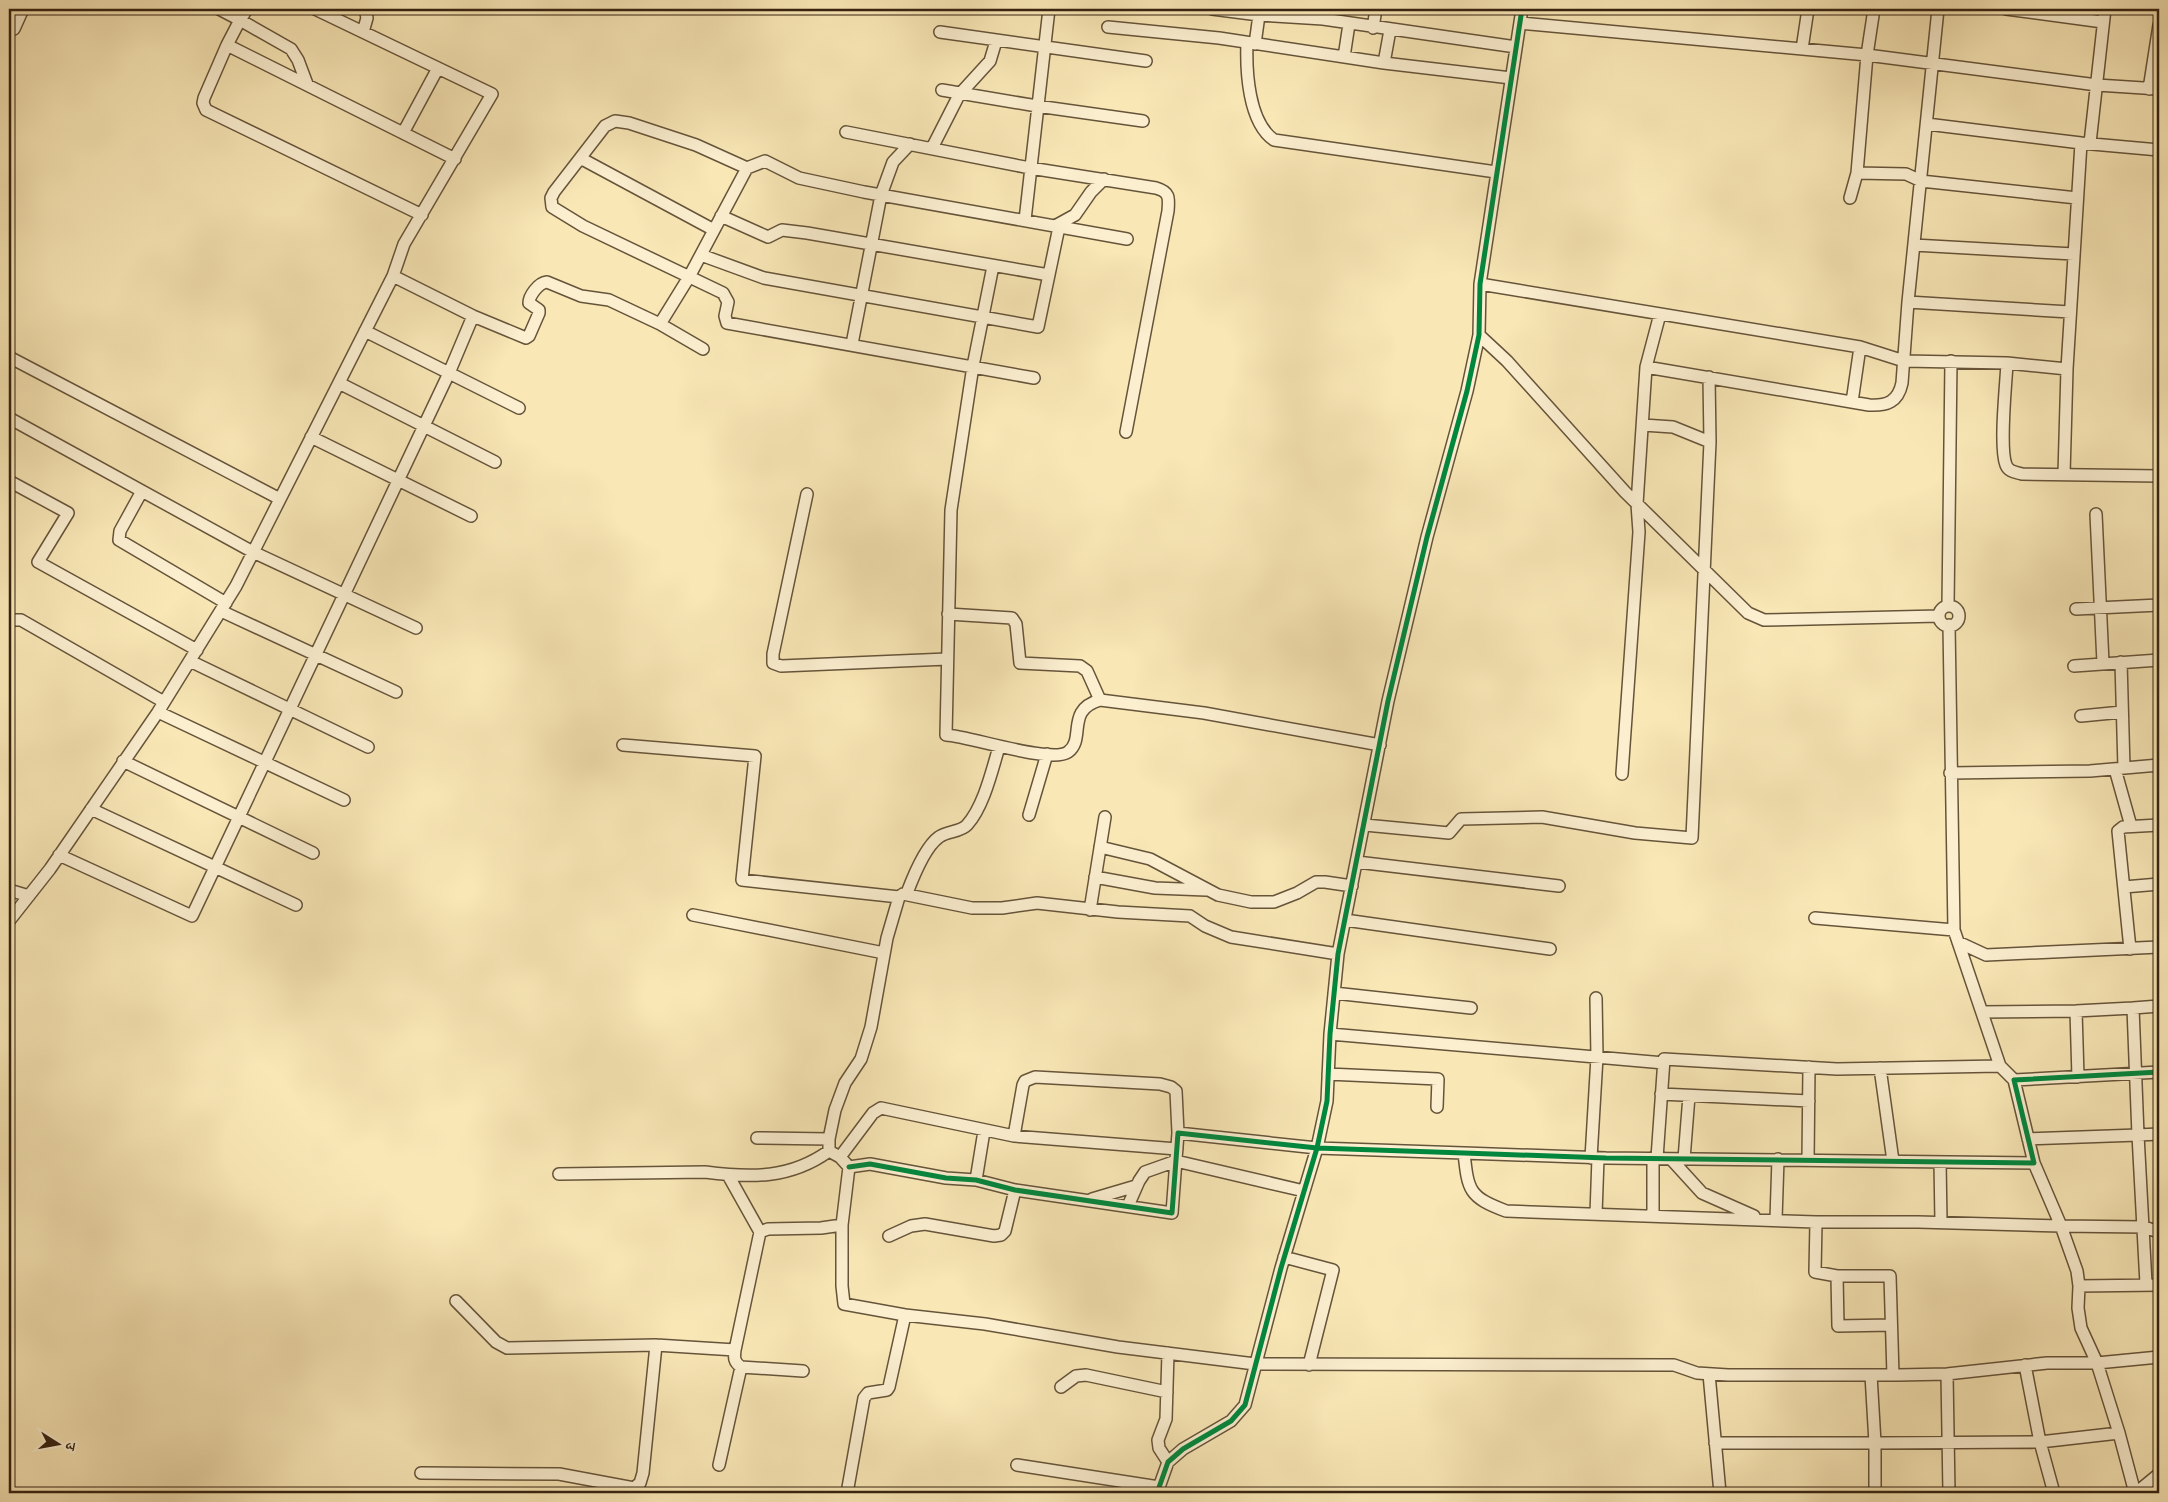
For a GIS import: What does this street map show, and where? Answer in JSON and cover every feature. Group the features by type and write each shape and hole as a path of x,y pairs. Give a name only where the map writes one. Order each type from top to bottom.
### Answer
{"street":[{"path":"14,29 23,9"},
{"path":"219,9 291,49 298,60 307,84"},
{"path":"247,9 227,45 204,98 206,110 422,214"},
{"path":"9,920 59,855 161,707 223,607 280,500 393,276 404,244 492,94 315,9"},
{"path":"364,32 367,18 365,9"},
{"path":"1024,220 1049,9"},
{"path":"1212,9 1259,15 1323,19 1373,28 1516,47"},
{"path":"1373,28 1376,9"},
{"path":"1017,1465 1158,1490 1168,1462 1183,1449 1231,1421 1244,1404 1284,1257 1317,1148 1327,1101 1330,1034 1338,954 1380,745 1427,537 1467,391 1480,335 1480,284 1522,9"},
{"path":"1802,49 1808,9"},
{"path":"1850,198 1857,173 1874,9"},
{"path":"1646,367 1852,402 1881,405 1896,399 1900,392 1904,361 1908,302 1938,9"},
{"path":"2006,9 2034,10 2103,22"},
{"path":"2064,474 2067,369 2077,198 2085,143 2097,85 2105,9"},
{"path":"1259,15 1251,43 1248,84 1261,126 1268,136 1274,140 1496,172"},
{"path":"1520,23 1868,55 2097,85 2154,89 2159,25"},
{"path":"1344,57 1349,24"},
{"path":"1108,28 1251,43 1384,63 1511,78"},
{"path":"1384,63 1390,30"},
{"path":"940,32 1146,61"},
{"path":"932,148 959,95 985,68 996,40"},
{"path":"227,45 455,159"},
{"path":"404,133 438,68"},
{"path":"942,90 959,95 1143,121"},
{"path":"747,168 696,144 629,123 615,121 605,126 582,159 554,192 551,198 552,207 555,211 583,226 723,293 727,297 728,302 725,320 727,323 1034,378"},
{"path":"1927,124 2159,150"},
{"path":"846,132 1030,168 1166,191 1169,196 1168,211 1126,432"},
{"path":"852,344 881,195 893,162 910,144"},
{"path":"582,159 714,230"},
{"path":"660,324 689,277 747,168 765,161 799,178 881,195 1126,238"},
{"path":"1857,173 1906,174 1921,181 2077,198"},
{"path":"701,255 764,278 1038,327 1057,226 1075,214 1091,192 1104,179"},
{"path":"721,216 768,237 782,230 1049,275"},
{"path":"1914,245 2074,254"},
{"path":"993,266 973,366 951,510 946,735 999,747 1047,754 1062,754 1068,752 1073,746 1083,709 1091,703 1100,700 1204,713 1380,745"},
{"path":"393,276 473,316 527,338 539,312 528,301 539,285 546,282 581,296 609,300 660,324 703,349"},
{"path":"1480,284 1860,347 1904,361 2007,363 2067,369"},
{"path":"1908,302 2070,312"},
{"path":"1622,774 1639,532 1637,504 1646,367 1660,314"},
{"path":"59,855 192,916 449,373 473,316"},
{"path":"365,331 519,408"},
{"path":"1480,335 1507,361 1637,504 1748,613 1764,620 1939,616"},
{"path":"1852,402 1860,347"},
{"path":"9,357 280,500"},
{"path":"1948,606 1951,361"},
{"path":"2007,363 2003,451 2006,466 2011,471 2022,474 2159,476"},
{"path":"1364,825 1449,833 1461,819 1542,817 1635,833 1692,838 1710,442 1709,377"},
{"path":"339,382 495,462"},
{"path":"9,418 253,552 416,628"},
{"path":"1643,425 1673,427 1710,442"},
{"path":"311,437 471,516"},
{"path":"9,481 68,514 38,562 197,650"},
{"path":"142,491 120,531 119,540 223,607 316,655 396,692"},
{"path":"807,494 773,654 773,663 781,666 947,659"},
{"path":"2096,514 2103,664"},
{"path":"2076,609 2159,605"},
{"path":"1948,606 1954,608 1958,616 1956,622 1949,625 1942,622 1939,616 1941,610 1948,606"},
{"path":"948,614 1012,618 1016,624 1020,663 1080,666 1087,671 1100,700"},
{"path":"9,620 21,620 161,707 266,763 344,800"},
{"path":"1949,625 1954,930 2000,1066 2014,1080 2034,1163 2061,1226 2077,1271 2079,1286 2078,1308 2081,1328 2097,1363 2136,1493 2159,1474"},
{"path":"2074,666 2159,660"},
{"path":"190,661 368,747"},
{"path":"2121,662 2122,712 2119,768 2131,826"},
{"path":"2081,716 2122,712"},
{"path":"623,745 755,756 742,880 903,895 972,908 1002,908 1037,903 1090,910 1162,916 1190,916 1204,926 1232,937 1338,954"},
{"path":"829,1151 829,1139 835,1110 845,1083 861,1059 871,1027 884,953 903,895 918,864 939,836 966,827 990,779 999,747"},
{"path":"1029,815 1047,754"},
{"path":"124,761 313,853"},
{"path":"1950,773 2159,765"},
{"path":"90,809 296,905"},
{"path":"1090,910 1105,816"},
{"path":"2130,949 2117,835 2120,828 2159,825"},
{"path":"1100,847 1150,859 1208,890 1233,899 1262,902 1285,898 1316,882 1352,886"},
{"path":"1357,862 1559,886"},
{"path":"1095,877 1155,888 1208,890"},
{"path":"2124,887 2159,884"},
{"path":"9,890 28,896"},
{"path":"693,915 884,953"},
{"path":"1815,918 1954,930"},
{"path":"1345,920 1550,949"},
{"path":"1958,942 1986,955 2159,947"},
{"path":"1334,993 1471,1008"},
{"path":"1596,998 1594,1158 1596,1214"},
{"path":"1982,1012 2076,1012 2159,1006"},
{"path":"2133,1008 2146,1284"},
{"path":"2076,1012 2078,1077"},
{"path":"1330,1034 1664,1063"},
{"path":"1653,1216 1655,1158 1664,1059 1809,1067 2000,1066"},
{"path":"1808,1160 1809,1067"},
{"path":"1880,1068 1893,1161"},
{"path":"2014,1080 2159,1072"},
{"path":"1328,1074 1438,1079 1436,1107"},
{"path":"849,1167 870,1164 946,1178 976,1180 1015,1190 1172,1213 1178,1133 1176,1091 1171,1087 1160,1084 1035,1077 1025,1081 1022,1085 1014,1136"},
{"path":"1661,1094 1809,1101"},
{"path":"1684,1159 1688,1096"},
{"path":"840,1157 878,1108 1014,1136 1177,1148"},
{"path":"976,1180 984,1130"},
{"path":"1178,1133 1317,1148 1594,1158 2034,1163"},
{"path":"2028,1139 2159,1134"},
{"path":"757,1138 829,1139"},
{"path":"829,1151 840,1157 849,1167 842,1226 842,1286 844,1304 905,1316 985,1324 1118,1347 1256,1364 1674,1365 1697,1373 1709,1374 1893,1375 1948,1374 2025,1365 2097,1363 2159,1357"},
{"path":"559,1174 705,1172 728,1175 778,1175 812,1164 829,1151"},
{"path":"1464,1153 1468,1184 1472,1191 1478,1198 1495,1207 1506,1210 1816,1222 1941,1222 2144,1227 2159,1232"},
{"path":"1671,1159 1702,1193 1761,1219"},
{"path":"1776,1219 1778,1160"},
{"path":"1128,1206 1136,1186 1145,1172 1176,1161 1304,1191"},
{"path":"1940,1162 1941,1222"},
{"path":"728,1175 760,1232 734,1359 741,1367 802,1371"},
{"path":"1089,1200 1136,1186"},
{"path":"890,1236 911,1226 926,1224 994,1236 1001,1235 1005,1231 1015,1190"},
{"path":"1816,1222 1815,1272 1837,1276 1890,1276 1893,1375"},
{"path":"760,1232 768,1229 842,1226"},
{"path":"1284,1257 1333,1270 1309,1365"},
{"path":"1837,1276 1838,1326 1891,1325"},
{"path":"2079,1286 2159,1285"},
{"path":"456,1300 496,1342 507,1348 656,1345 735,1350"},
{"path":"847,1493 865,1394 887,1390 889,1387 905,1316"},
{"path":"421,1473 559,1474 634,1488 640,1483 644,1473 656,1345"},
{"path":"1168,1353 1166,1419 1158,1440 1159,1448 1168,1462"},
{"path":"2025,1365 2040,1442 2054,1493"},
{"path":"719,1465 741,1367"},
{"path":"1709,1374 1720,1493"},
{"path":"1948,1374 1948,1493"},
{"path":"1061,1387 1076,1376 1086,1375 1167,1392"},
{"path":"1871,1375 1875,1443 1875,1493"},
{"path":"1715,1443 2040,1442 2119,1433"}],"cycle path":[{"path":"1157,1493 1168,1462 1183,1449 1231,1421 1245,1405 1281,1268 1317,1148 1327,1101 1330,1034 1338,954 1388,701 1427,537 1467,391 1479,335 1480,284 1522,9"},
{"path":"849,1167 870,1164 946,1178 976,1180 1015,1190 1172,1213 1178,1133 1317,1148 1606,1158 2034,1163 2014,1080 2159,1072"}]}
